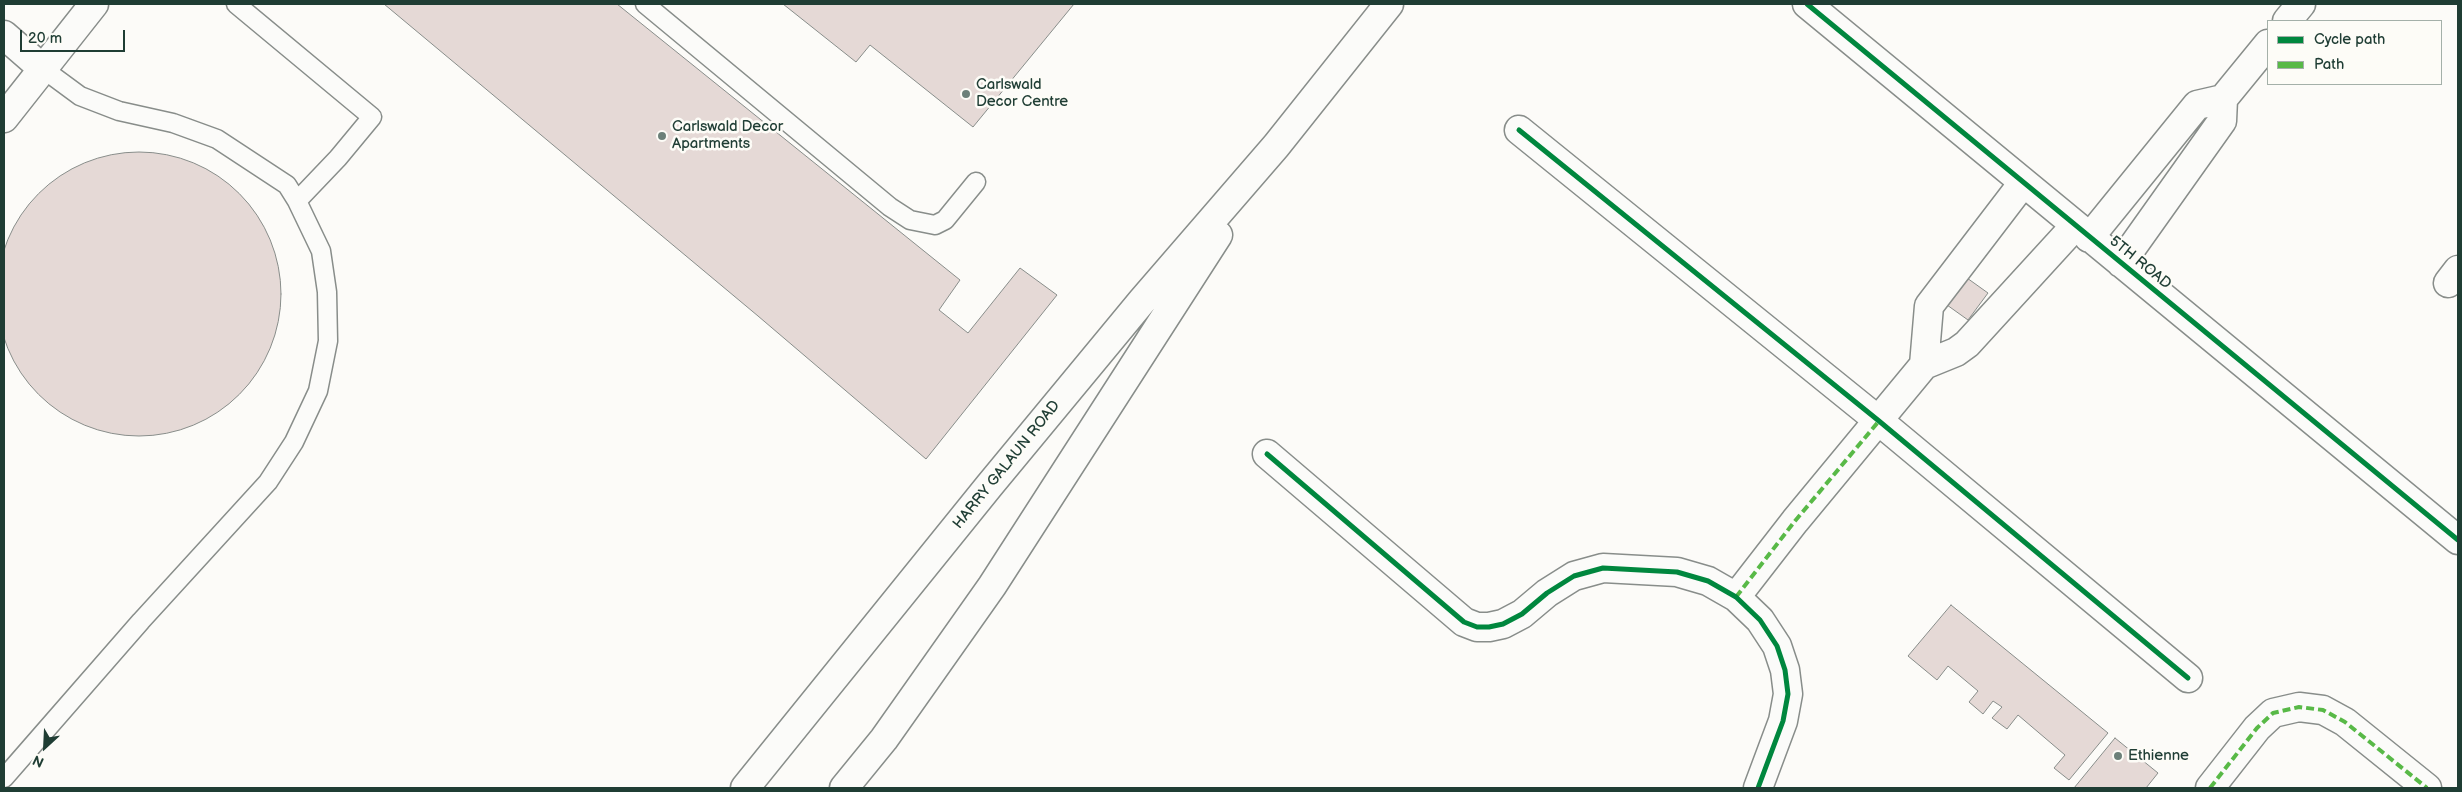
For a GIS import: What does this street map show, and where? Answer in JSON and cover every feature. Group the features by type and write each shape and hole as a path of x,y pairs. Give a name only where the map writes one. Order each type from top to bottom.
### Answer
{"street":[{"path":"4,118 94,4"},
{"name":"HARRY GALAUN ROAD","path":"745,788 1007,464 1142,301 1276,146 1389,4"},
{"name":"5TH ROAD","path":"1807,4 2082,232 2458,539"},
{"path":"2288,20 2301,4"},
{"path":"4,35 42,68"},
{"path":"2121,263 2222,121 2223,99 2267,45"},
{"path":"1736,598 1795,521 1924,365 1956,352 1967,344 2082,232 2198,105 2223,99"},
{"path":"1519,130 1879,421 2188,678"},
{"name":"HARRY GALAUN ROAD","path":"844,788 884,740 992,586 1276,146"},
{"path":"1924,365 1929,306 2023,183"},
{"path":"1267,454 1464,622 1477,627 1503,624 1522,614 1547,593 1574,576 1603,568 1677,572 1708,581 1736,598 1760,620 1777,646 1785,670 1788,694 1783,721 1758,788"},
{"path":"2210,788 2257,728 2273,713 2299,707 2323,710 2344,722 2427,788"},
{"path":"856,788 884,740"}],"lane":[{"path":"236,4 372,117 338,158 298,201"},
{"path":"646,4 890,207 910,220 935,225 945,220 976,182"},
{"path":"4,778 148,614 268,482 294,442 318,391 328,341 327,292 321,250 298,201 287,186 216,139 173,123 119,111 80,96 42,68"}],"building":[{"name":"Carlswald Decor Apartments","path":"384,4 617,4 960,280 939,310 968,333 1020,268 1057,295 926,459 758,316"},
{"name":"Carlswald Decor Centre","path":"783,4 1074,4 973,127 870,45 856,62"},
{"path":"125,153 153,153 180,158 206,169 229,184 249,204 264,227 275,253 280,280 280,308 275,335 264,361 249,384 229,404 206,419 180,430 153,435 125,435 98,430 72,419 49,404 29,384 14,361 3,335 -1,315 -1,273 3,253 14,227 29,204 49,184 72,169 98,158"},
{"path":"1960,273 1988,293 1968,320 1940,300"},
{"path":"1951,605 2108,733 2069,780 2054,768 2065,755 2018,715 2007,729 1992,718 2002,707 1993,701 1983,714 1969,702 1978,691 1948,666 1937,680 1908,656"},
{"name":"Ethienne","path":"2115,738 2158,773 2146,788 2074,788"}],"marked path":[{"path":"1736,597 1795,521 1879,421"},
{"path":"2210,788 2257,728 2273,713 2299,707 2323,710 2345,722 2427,788"}],"cycle path":[{"path":"1807,4 2458,540"},
{"path":"1519,130 1879,421 2188,678"},
{"path":"1267,454 1464,622 1477,627 1503,624 1522,614 1547,593 1574,576 1603,568 1677,572 1708,581 1736,597 1760,620 1777,646 1785,670 1788,694 1783,721 1758,788"}],"place":[{"name":"Carlswald Decor Centre","path":"966,94"},
{"name":"Carlswald Decor Apartments","path":"662,136"},
{"name":"Ethienne","path":"2118,756"}]}
